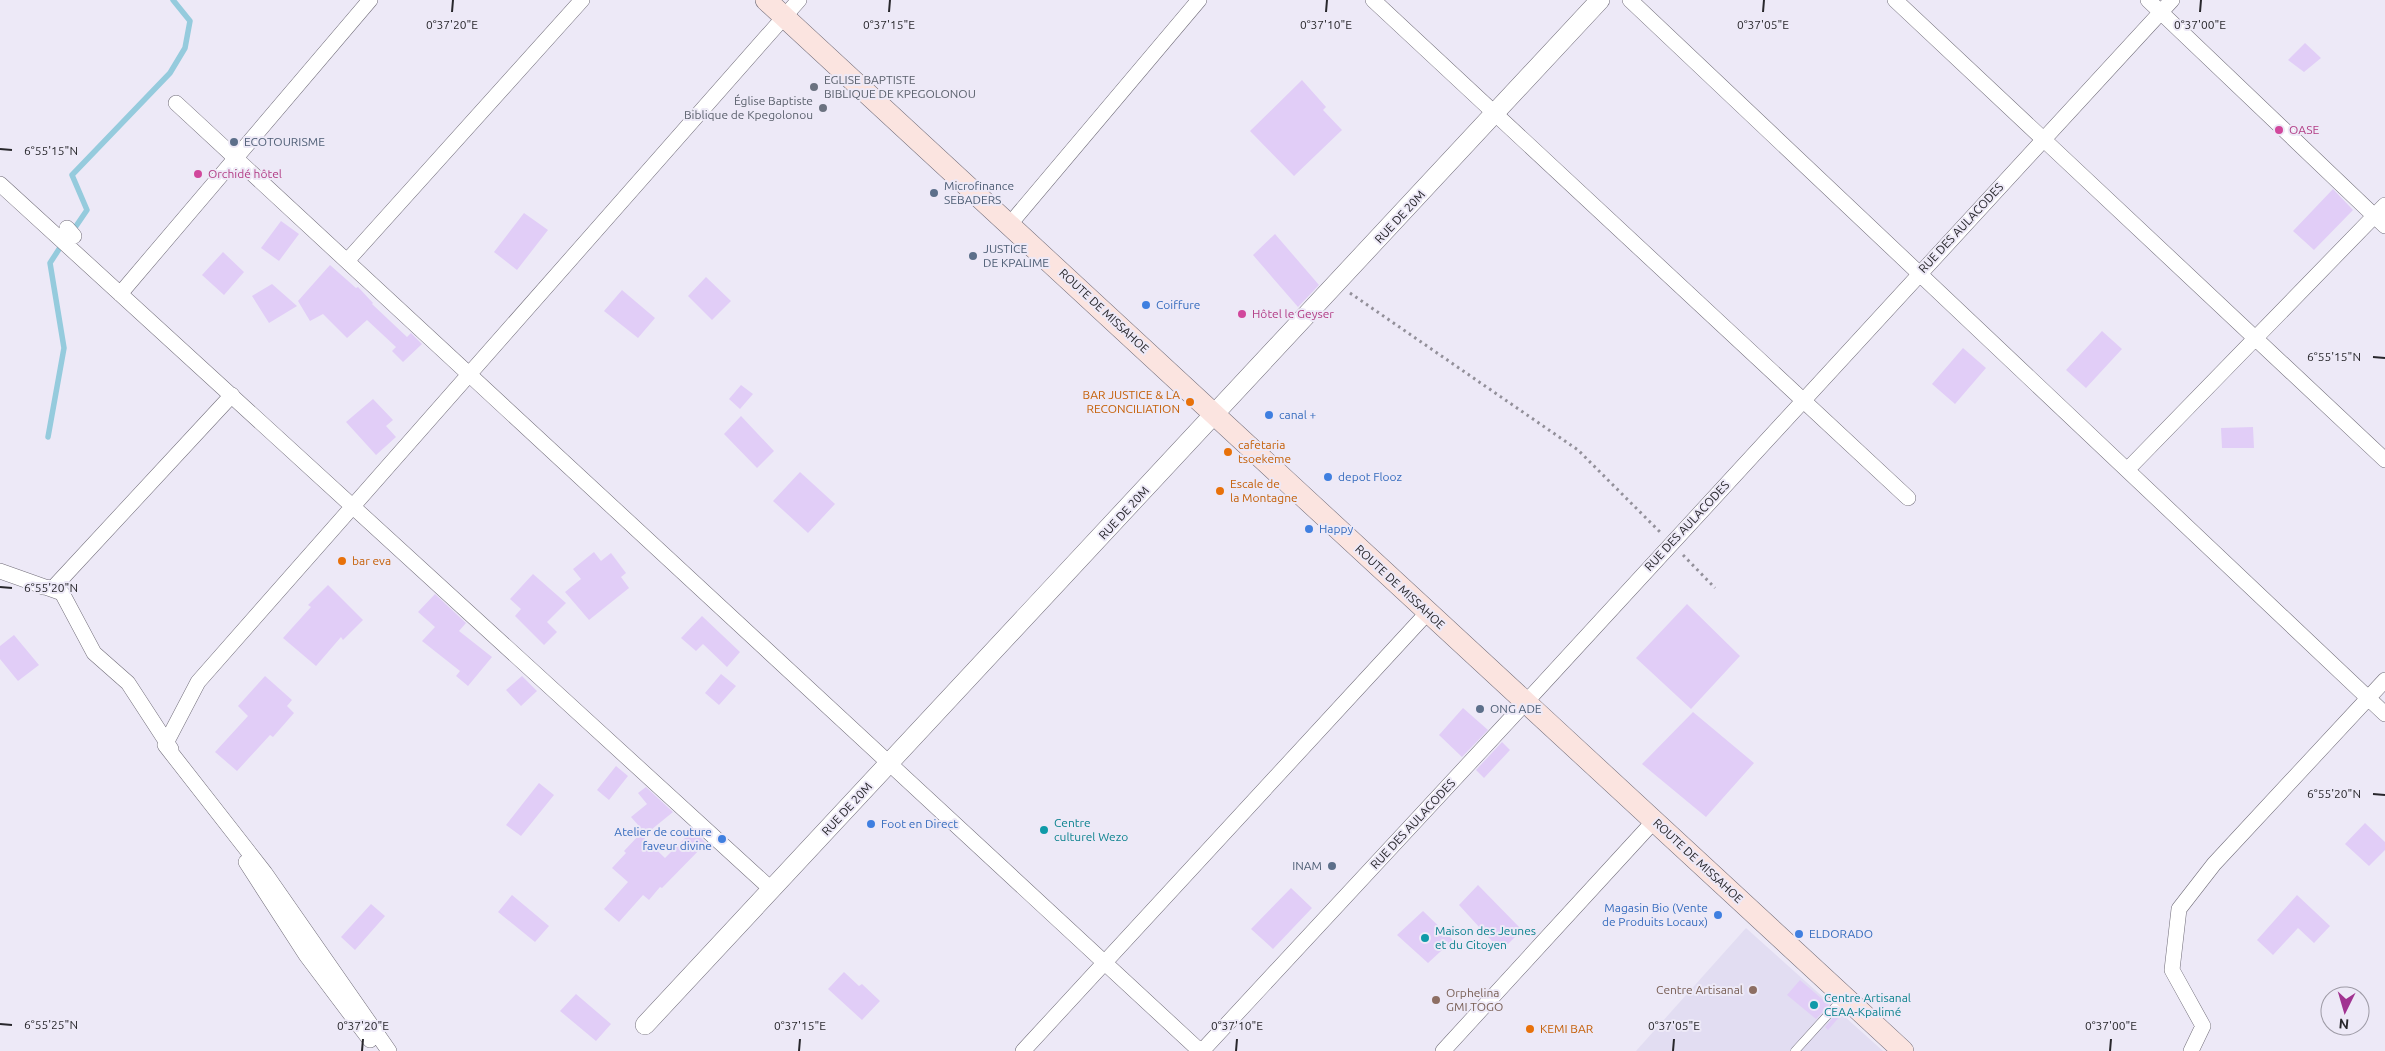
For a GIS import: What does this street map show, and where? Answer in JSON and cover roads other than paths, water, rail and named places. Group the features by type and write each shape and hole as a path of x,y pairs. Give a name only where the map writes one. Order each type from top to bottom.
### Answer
{"main road":[{"name":"ROUTE DE MISSAHOE","path":"766,0 1903,1051"}],"street":[{"path":"120,294 370,0"},
{"path":"347,261 582,0"},
{"path":"389,1051 265,873 165,745 198,682 800,0"},
{"path":"1010,224 1199,0"},
{"path":"1373,0 1908,498"},
{"name":"RUE DE 20M","path":"646,1025 1337,285 1600,0"},
{"path":"1630,0 2385,714"},
{"path":"1895,0 2385,460"},
{"path":"2127,470 2255,338 2382,216 2148,0"},
{"name":"RUE DES AULACODES","path":"1201,1051 1527,702 1802,400 2172,0"},
{"path":"176,103 1201,1051"},
{"path":"0,184 232,394 771,889"},
{"path":"0,582 53,588 232,394"},
{"path":"0,572 62,593 94,653 128,683 306,955 379,1051"},
{"path":"1023,1051 1428,612"},
{"path":"2191,1051 2203,1026 2172,970 2180,909 2214,864 2385,680"},
{"path":"1443,1051 1654,821"}],"lane":[{"path":"1795,1051 1845,996"}],"waterway":[{"path":"72,232 87,210 72,175 170,73 185,48 190,21 173,0"},
{"path":"48,437 64,348 50,263 63,243"}],"place":[{"name":"EGLISE BAPTISTE BIBLIQUE DE KPEGOLONOU","path":"814,87"},
{"name":"Église Baptiste Biblique de Kpegolonou","path":"823,108"},
{"name":"OASE","path":"2279,130"},
{"name":"ECOTOURISME","path":"234,142"},
{"name":"Orchidé hôtel","path":"198,174"},
{"name":"Microfinance SEBADERS","path":"934,193"},
{"name":"JUSTICE DE KPALIME","path":"973,256"},
{"name":"Coiffure","path":"1146,305"},
{"name":"Hôtel le Geyser","path":"1242,314"},
{"name":"BAR JUSTICE & LA RECONCILIATION","path":"1190,402"},
{"name":"canal +","path":"1269,415"},
{"name":"cafetaria tsoekeme","path":"1228,452"},
{"name":"depot Flooz","path":"1328,477"},
{"name":"Escale de la Montagne","path":"1220,491"},
{"name":"Happy","path":"1309,529"},
{"name":"bar eva","path":"342,561"},
{"name":"ONG ADE","path":"1480,709"},
{"name":"Foot en Direct","path":"871,824"},
{"name":"Centre culturel Wezo","path":"1044,830"},
{"name":"Atelier de couture faveur divine","path":"722,839"},
{"name":"INAM","path":"1332,866"},
{"name":"Magasin Bio (Vente de Produits Locaux)","path":"1718,915"},
{"name":"ELDORADO","path":"1799,934"},
{"name":"Maison des Jeunes et du Citoyen","path":"1425,938"},
{"name":"Centre Artisanal","path":"1753,990"},
{"name":"Orphelina GMI TOGO","path":"1436,1000"},
{"name":"Centre Artisanal CEAA-Kpalimé","path":"1814,1005"},
{"name":"KEMI BAR","path":"1530,1029"}]}
